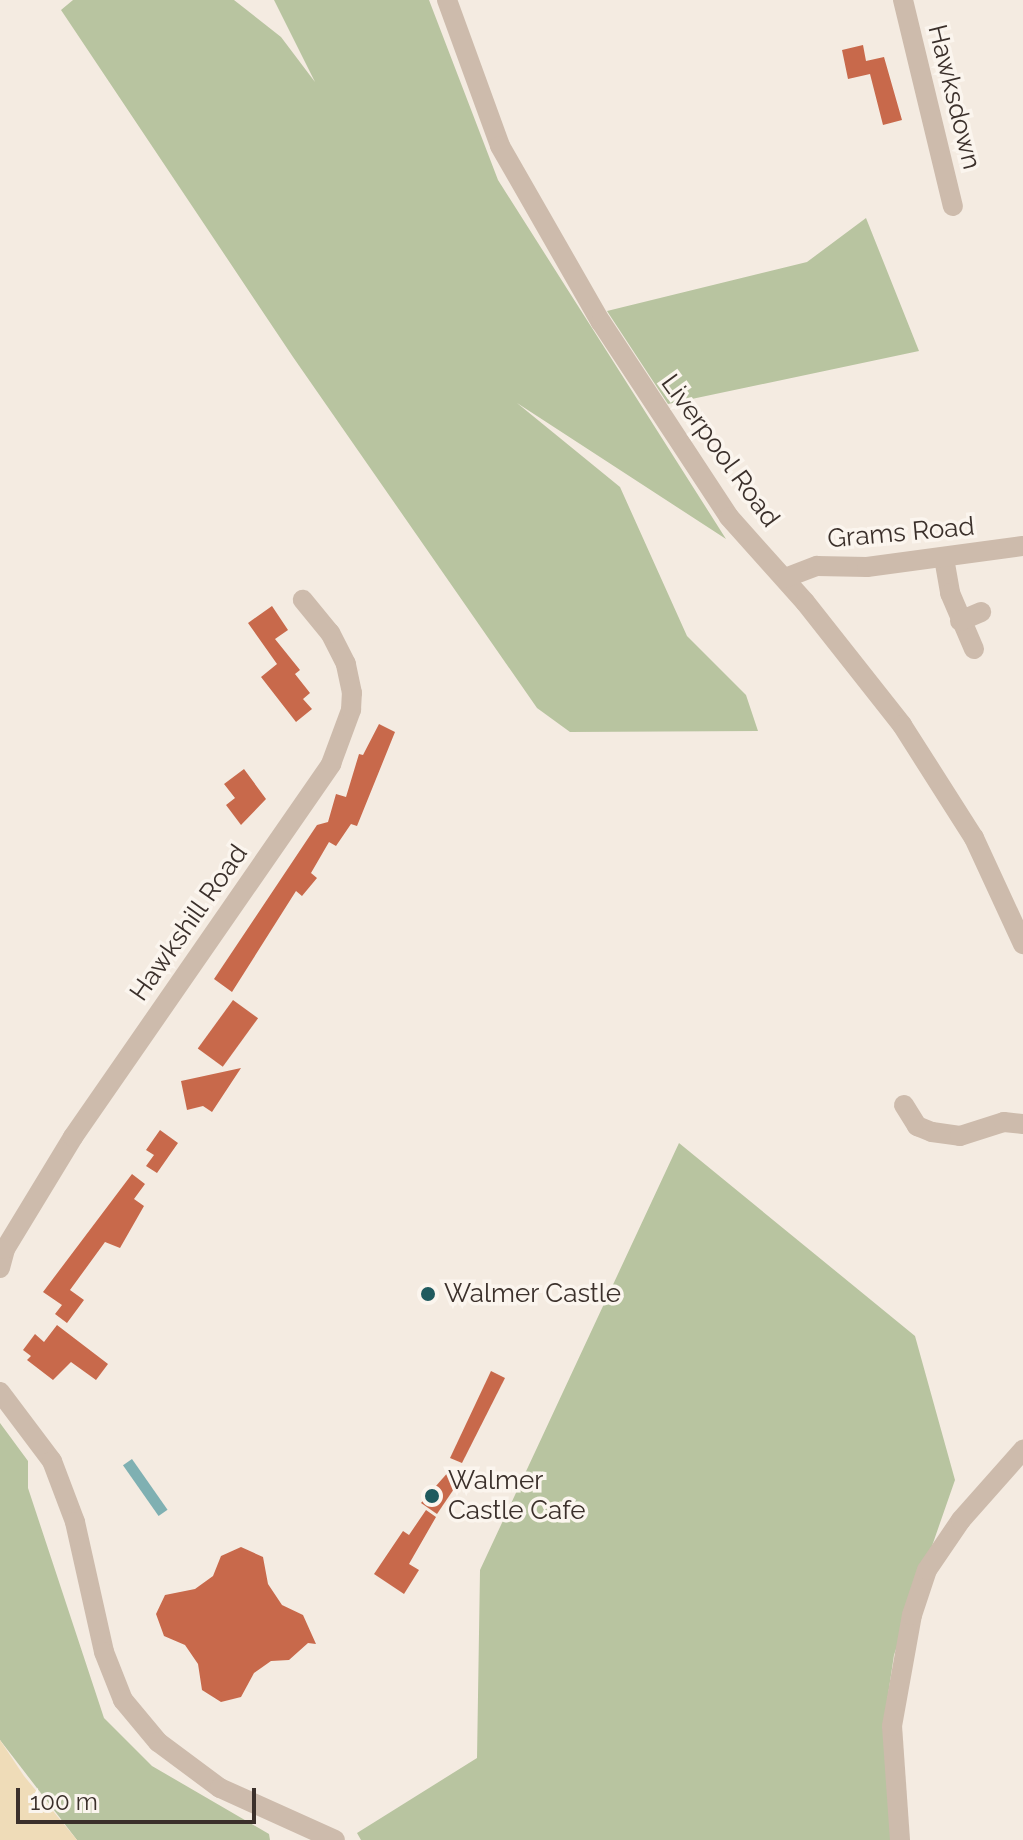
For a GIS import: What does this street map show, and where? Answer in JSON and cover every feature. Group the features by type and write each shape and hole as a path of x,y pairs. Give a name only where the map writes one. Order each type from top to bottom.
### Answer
{"street":[{"name":"Liverpool Road","path":"447,0 500,146 523,193 646,395 729,517 785,578 902,725 974,838 1023,944"},
{"name":"Hawksdown","path":"903,0 953,206"},
{"name":"Grams Road","path":"785,578 817,566 944,558 1023,546"},
{"path":"944,558 960,621 974,649"},
{"name":"Hawkshill Road","path":"0,1268 5,1249 73,1137 331,764 351,710 352,693 335,643 303,600"},
{"path":"960,621 981,612"},
{"path":"904,1105 917,1126 932,1132 960,1136 1004,1122 1023,1124"},
{"path":"1,1391 52,1461 75,1522 104,1652 123,1700 158,1742 220,1788 335,1840"},
{"path":"900,1840 892,1726 912,1615 927,1570 961,1520 1023,1450"}],"green space":[{"path":"73,0 234,0 281,37 315,82 274,0 429,0 498,180 726,539 517,403 620,487 687,636 746,695 758,731 570,732 537,708 293,357 61,10"},
{"path":"866,218 919,351 668,404 607,311 807,262"},
{"path":"679,1143 915,1336 955,1480 894,1655 884,1722 894,1840 361,1840 357,1833 477,1758 480,1570"},
{"path":"0,1423 28,1461 28,1488 104,1718 152,1766 269,1834 270,1840 77,1840 0,1740"}],"sand":[{"path":"0,1740 24,1776 77,1840 0,1840"}],"water":[{"path":"132,1459 168,1510 159,1516 123,1465"}],"building":[{"path":"863,45 866,61 884,57 902,120 883,125 870,74 848,79 842,50"},
{"path":"272,606 288,630 275,639 300,670 295,674 310,693 303,699 312,709 296,722 261,677 277,664 248,623"},
{"path":"379,724 395,732 357,826 351,824 336,846 329,842 311,873 317,878 302,896 296,891 232,992 214,979 317,825 328,822 336,794 346,797 359,754 363,755"},
{"path":"244,769 266,799 241,825 226,805 235,798 224,784"},
{"path":"233,1000 258,1018 223,1067 198,1049"},
{"path":"241,1068 212,1112 203,1106 187,1110 181,1081"},
{"path":"160,1130 178,1143 157,1173 146,1166 154,1155 146,1150"},
{"path":"132,1174 145,1184 134,1199 144,1206 120,1248 105,1242 70,1290 84,1300 67,1323 55,1314 62,1305 43,1292"},
{"path":"57,1325 108,1364 96,1380 71,1362 53,1380 27,1360 31,1356 23,1350 35,1334 44,1342"},
{"path":"491,1371 505,1378 462,1463 450,1458"},
{"path":"450,1470 462,1477 437,1514 421,1503"},
{"path":"426,1510 436,1517 409,1564 419,1570 404,1594 374,1574 403,1531 409,1535"},
{"path":"241,1547 263,1557 268,1584 282,1605 303,1615 316,1644 308,1643 289,1660 271,1661 254,1673 241,1697 221,1702 202,1690 198,1664 185,1645 164,1636 156,1614 165,1595 195,1589 213,1576 221,1556"}],"place":[{"name":"Walmer Castle","path":"428,1294"},
{"name":"Walmer Castle Cafe","path":"432,1496"}]}
